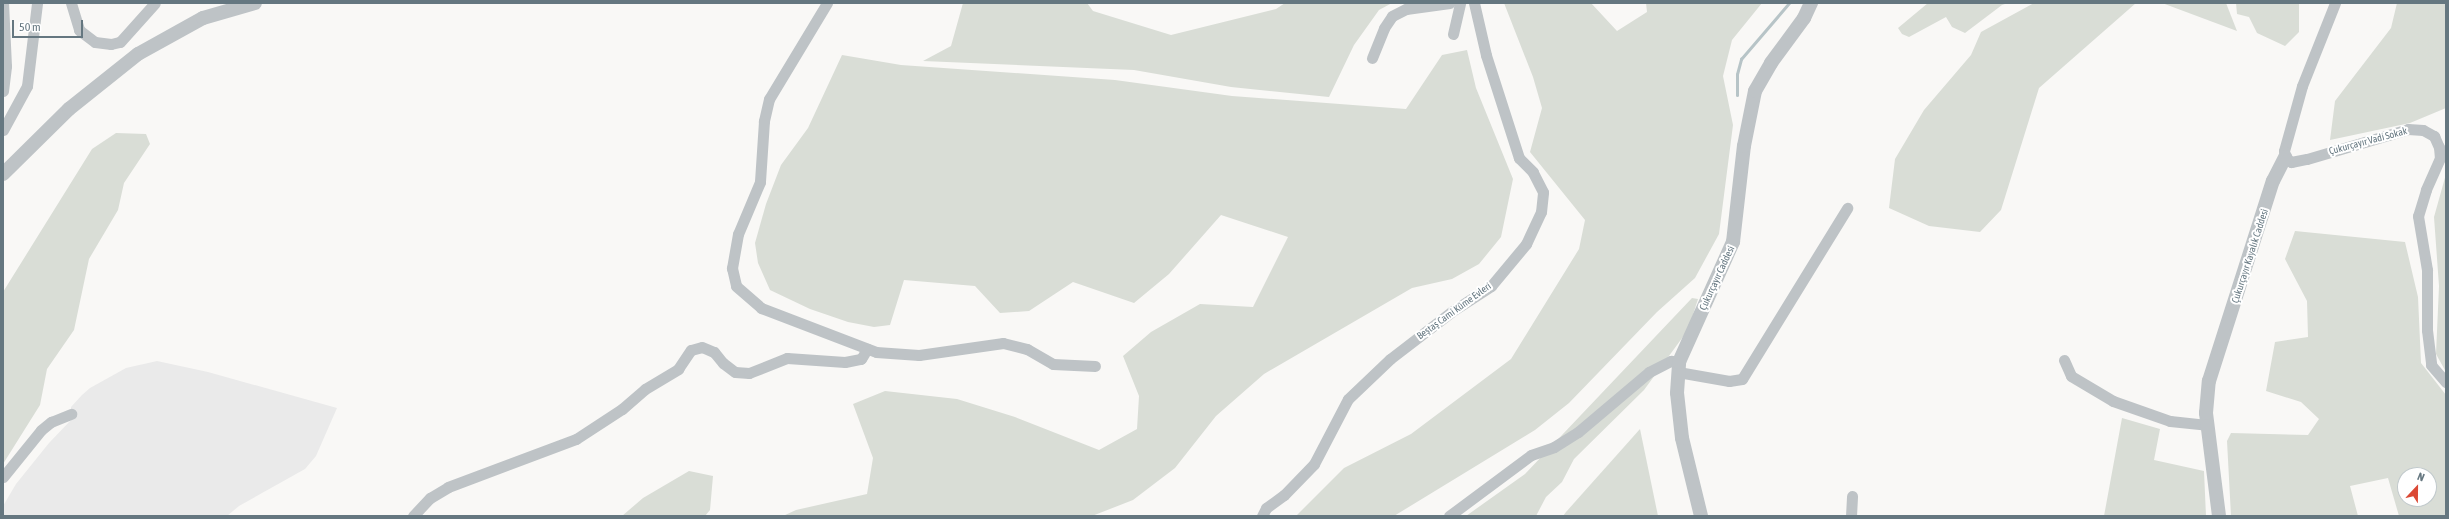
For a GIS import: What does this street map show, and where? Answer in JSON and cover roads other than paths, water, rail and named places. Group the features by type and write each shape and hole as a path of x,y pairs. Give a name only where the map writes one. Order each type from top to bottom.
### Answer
{"street":[{"path":"3,3 6,66 3,91"},
{"path":"3,130 27,86 37,3"},
{"path":"71,3 78,30 95,42 111,44 120,42 155,3"},
{"path":"3,174 69,109 138,54 203,18 256,3"},
{"path":"827,3 769,99 764,121 760,182 738,234 732,268 736,286 761,308 867,349 919,355 1003,343 1028,349 1053,364 1095,366"},
{"path":"1372,58 1384,28 1392,16 1406,9 1450,3"},
{"path":"1453,34 1460,3"},
{"name":"Beştaş Cami Küme Evleri","path":"1262,516 1266,508 1284,495 1314,464 1348,399 1390,359 1451,312 1491,286 1526,244 1541,212 1543,192 1533,172 1519,158 1486,55 1474,3"},
{"name":"Çukurçayır Caddesi","path":"1701,516 1682,438 1677,393 1678,367 1733,242 1744,146 1755,91 1771,62 1804,18 1811,3"},
{"name":"Çukurçayır Kayalık Caddesi","path":"2219,516 2206,413 2209,381 2273,181 2285,156 2284,151 2302,86 2335,3"},
{"name":"Çukurçayır Vadi Sokak","path":"2285,156 2291,162 2307,159 2408,129 2423,130 2434,136 2439,147 2440,158 2426,190 2418,216 2427,270 2427,330 2431,365 2446,382"},
{"path":"1450,516 1531,455 1554,447 1578,432 1649,372 1671,361 1678,367 1729,381 1742,378 1847,208"},
{"path":"413,516 430,498 448,487 576,439 622,409 645,389 678,369 691,350 702,346 714,352 723,363 735,372 749,373 787,358 845,362 860,359 867,349"},
{"path":"2064,360 2071,376 2113,401 2170,421 2207,425"},
{"path":"3,477 41,430 51,422 71,414"},
{"path":"1851,516 1852,496"}],"waterway":[{"path":"1737,95 1737,74 1741,59 1789,3"}]}
